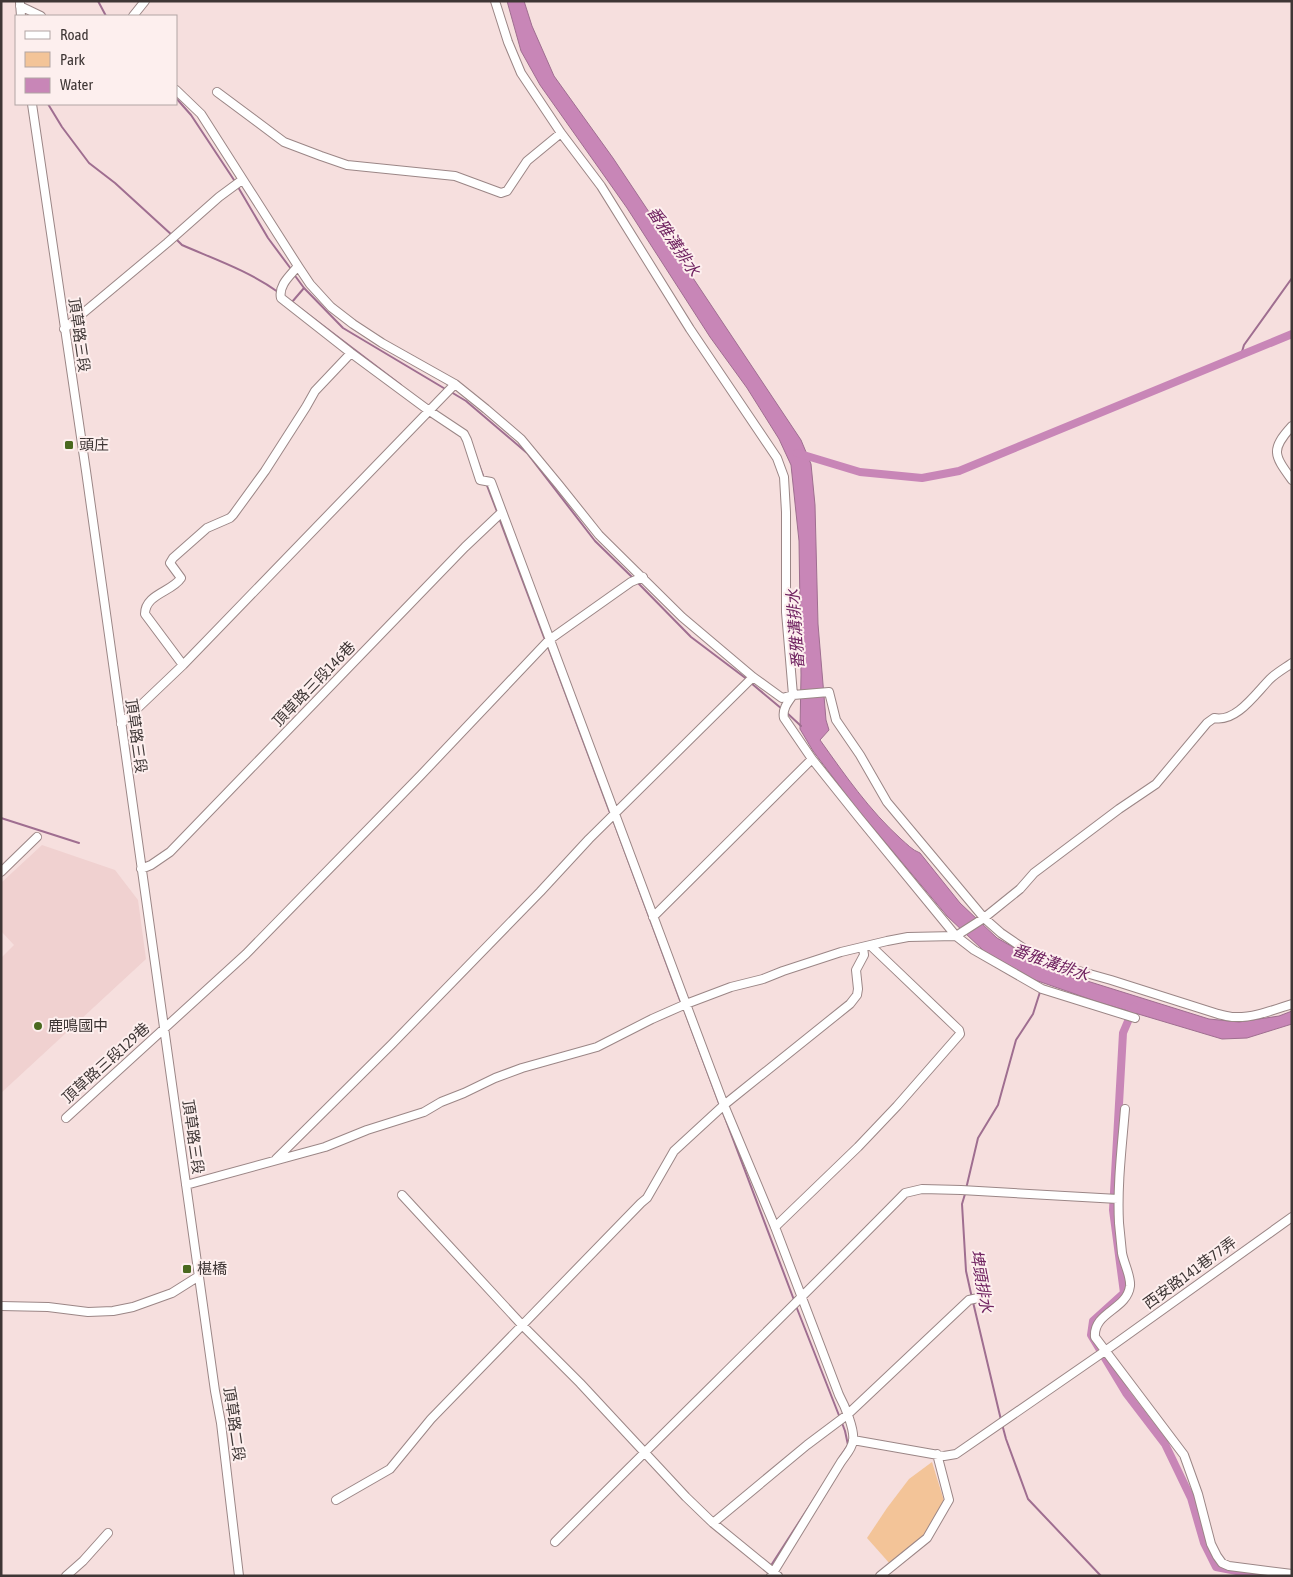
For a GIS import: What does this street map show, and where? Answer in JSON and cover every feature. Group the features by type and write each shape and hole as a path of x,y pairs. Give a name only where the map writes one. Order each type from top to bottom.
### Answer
{"street":[{"path":"134,15 145,1"},
{"path":"494,1 520,73 561,133 602,186 690,329 778,458 784,477 786,612 793,695 784,710 784,718 812,759 956,936 974,950 1042,989 1135,1018"},
{"path":"20,4 39,15"},
{"path":"178,92 201,114 238,183 310,284 331,307 382,343 454,384 521,440 599,536 637,579 682,617 750,680 782,698 793,695 829,692 836,720 860,755 887,802 984,918 1001,933 1022,948 1061,966 1218,1014 1233,1017 1243,1016 1292,1004"},
{"path":"217,92 284,142 338,162 347,165 455,176 501,193 507,191 527,161 561,133"},
{"name":"頂草路三段","path":"32,105 199,1276"},
{"path":"64,329 238,183"},
{"path":"298,266 283,285 280,292 282,298 351,353 464,434 480,480 491,482 724,1105 775,1227 801,1298 845,1406 853,1440 851,1447 772,1572 762,1576"},
{"path":"184,665 145,614 148,604 165,590 178,583 181,578 170,563 173,558 207,528 233,515 265,471 311,397 351,353"},
{"path":"121,724 184,665 454,384"},
{"path":"1292,426 1280,439 1277,453 1278,460 1292,480"},
{"name":"頂草路三段146巷","path":"141,869 151,865 170,852 465,547 502,512"},
{"name":"頂草路三段129巷","path":"66,1118 246,954 549,640 637,579"},
{"path":"186,1185 325,1147 367,1130 424,1112 441,1102 495,1078 522,1068 597,1047 686,1004 732,987 764,979 841,952 908,937 956,936 984,918 1055,857 1156,784 1207,723 1214,718 1232,716 1257,694 1270,678 1292,663"},
{"path":"274,1161 540,892 589,839 750,680"},
{"path":"653,917 812,759"},
{"path":"1,872 37,837"},
{"path":"336,1500 390,1469 431,1419 647,1198 674,1151 724,1105 850,1004 857,995 856,970 867,947"},
{"path":"775,1227 897,1106 960,1034 959,1030 867,947"},
{"path":"1125,1109 1115,1199 1122,1253 1130,1284 1129,1294 1098,1322 1095,1337 1184,1455 1198,1494 1210,1544 1222,1563 1230,1566 1292,1574"},
{"path":"555,1542 905,1193 922,1189 965,1190 1115,1199"},
{"path":"402,1195 522,1325 713,1523 772,1572"},
{"name":"西安路141巷77弄","path":"853,1440 944,1456 956,1454 1105,1351 1292,1217"},
{"path":"1,1306 48,1307 88,1312 113,1312 172,1293 199,1276"},
{"name":"頂草路二段","path":"199,1276 221,1423 239,1576"},
{"path":"713,1523 807,1445 847,1415 969,1300 978,1298"},
{"path":"880,1576 927,1538 949,1500 937,1454"},
{"path":"66,1576 83,1561 108,1533"}],"shaded area":[{"name":"鹿鳴國中","path":"42,845 115,870 138,900 146,959 1,1093 1,958 14,945 1,931 1,883"}],"green space":[{"path":"932,1462 945,1504 930,1529 891,1565 867,1538 909,1479"}],"water":[{"path":"507,1 524,1 532,26 554,76 613,158 801,440 811,464 815,505 818,624 826,720 829,730 820,740 858,792 889,828 910,847 920,853 960,903 997,938 1055,971 1209,1019 1239,1022 1279,1016 1292,1011 1292,1024 1247,1038 1222,1039 1098,1002 1035,980 984,951 947,916 854,805 813,751 800,729 799,541 791,465 779,439 747,388 710,337 627,208 540,85 521,51"}],"waterway":[{"path":"98,1 105,15"},
{"path":"178,100 191,115 236,183"},
{"path":"49,105 62,127 89,163 115,183 173,236"},
{"path":"238,187 268,238 291,269"},
{"path":"176,239 182,245 219,260 278,292"},
{"path":"293,273 304,288 343,328 447,390"},
{"path":"1241,355 1244,345 1292,278"},
{"path":"304,288 292,302 401,385"},
{"path":"797,453 860,472 922,478 959,471 1292,334"},
{"path":"451,392 466,401 527,453 595,541 634,579"},
{"path":"478,462 484,478"},
{"path":"486,483 498,514"},
{"path":"499,518 545,640"},
{"path":"637,582 691,637 748,680"},
{"path":"548,647 610,813"},
{"path":"751,683 782,709"},
{"path":"786,712 801,726"},
{"path":"1,818 79,843"},
{"path":"613,820 681,1003"},
{"name":"埤頭排水","path":"966,1189 978,1138 998,1105 1016,1040 1033,1014 1040,992"},
{"path":"683,1007 720,1106"},
{"path":"1134,1007 1123,1033 1113,1210 1124,1293 1093,1321 1091,1335 1126,1393 1165,1444 1191,1498 1204,1543 1216,1567 1262,1576"},
{"path":"722,1110 794,1300"},
{"name":"埤頭排水","path":"965,1194 962,1204 966,1271 972,1298"},
{"name":"埤頭排水","path":"973,1302 1001,1420"},
{"path":"796,1306 840,1418"},
{"path":"840,1457 848,1445 842,1423"},
{"name":"埤頭排水","path":"1002,1424 1028,1499 1101,1576"},
{"path":"770,1567 823,1485"}],"place":[{"name":"頭庄","path":"69,445"},
{"name":"鹿鳴國中","path":"38,1026"},
{"name":"椹橋","path":"187,1269"}],"water label":[{"name":"番雅溝排水","path":"674,241"},
{"name":"番雅溝排水","path":"795,629"},
{"name":"番雅溝排水","path":"1051,962"}]}
